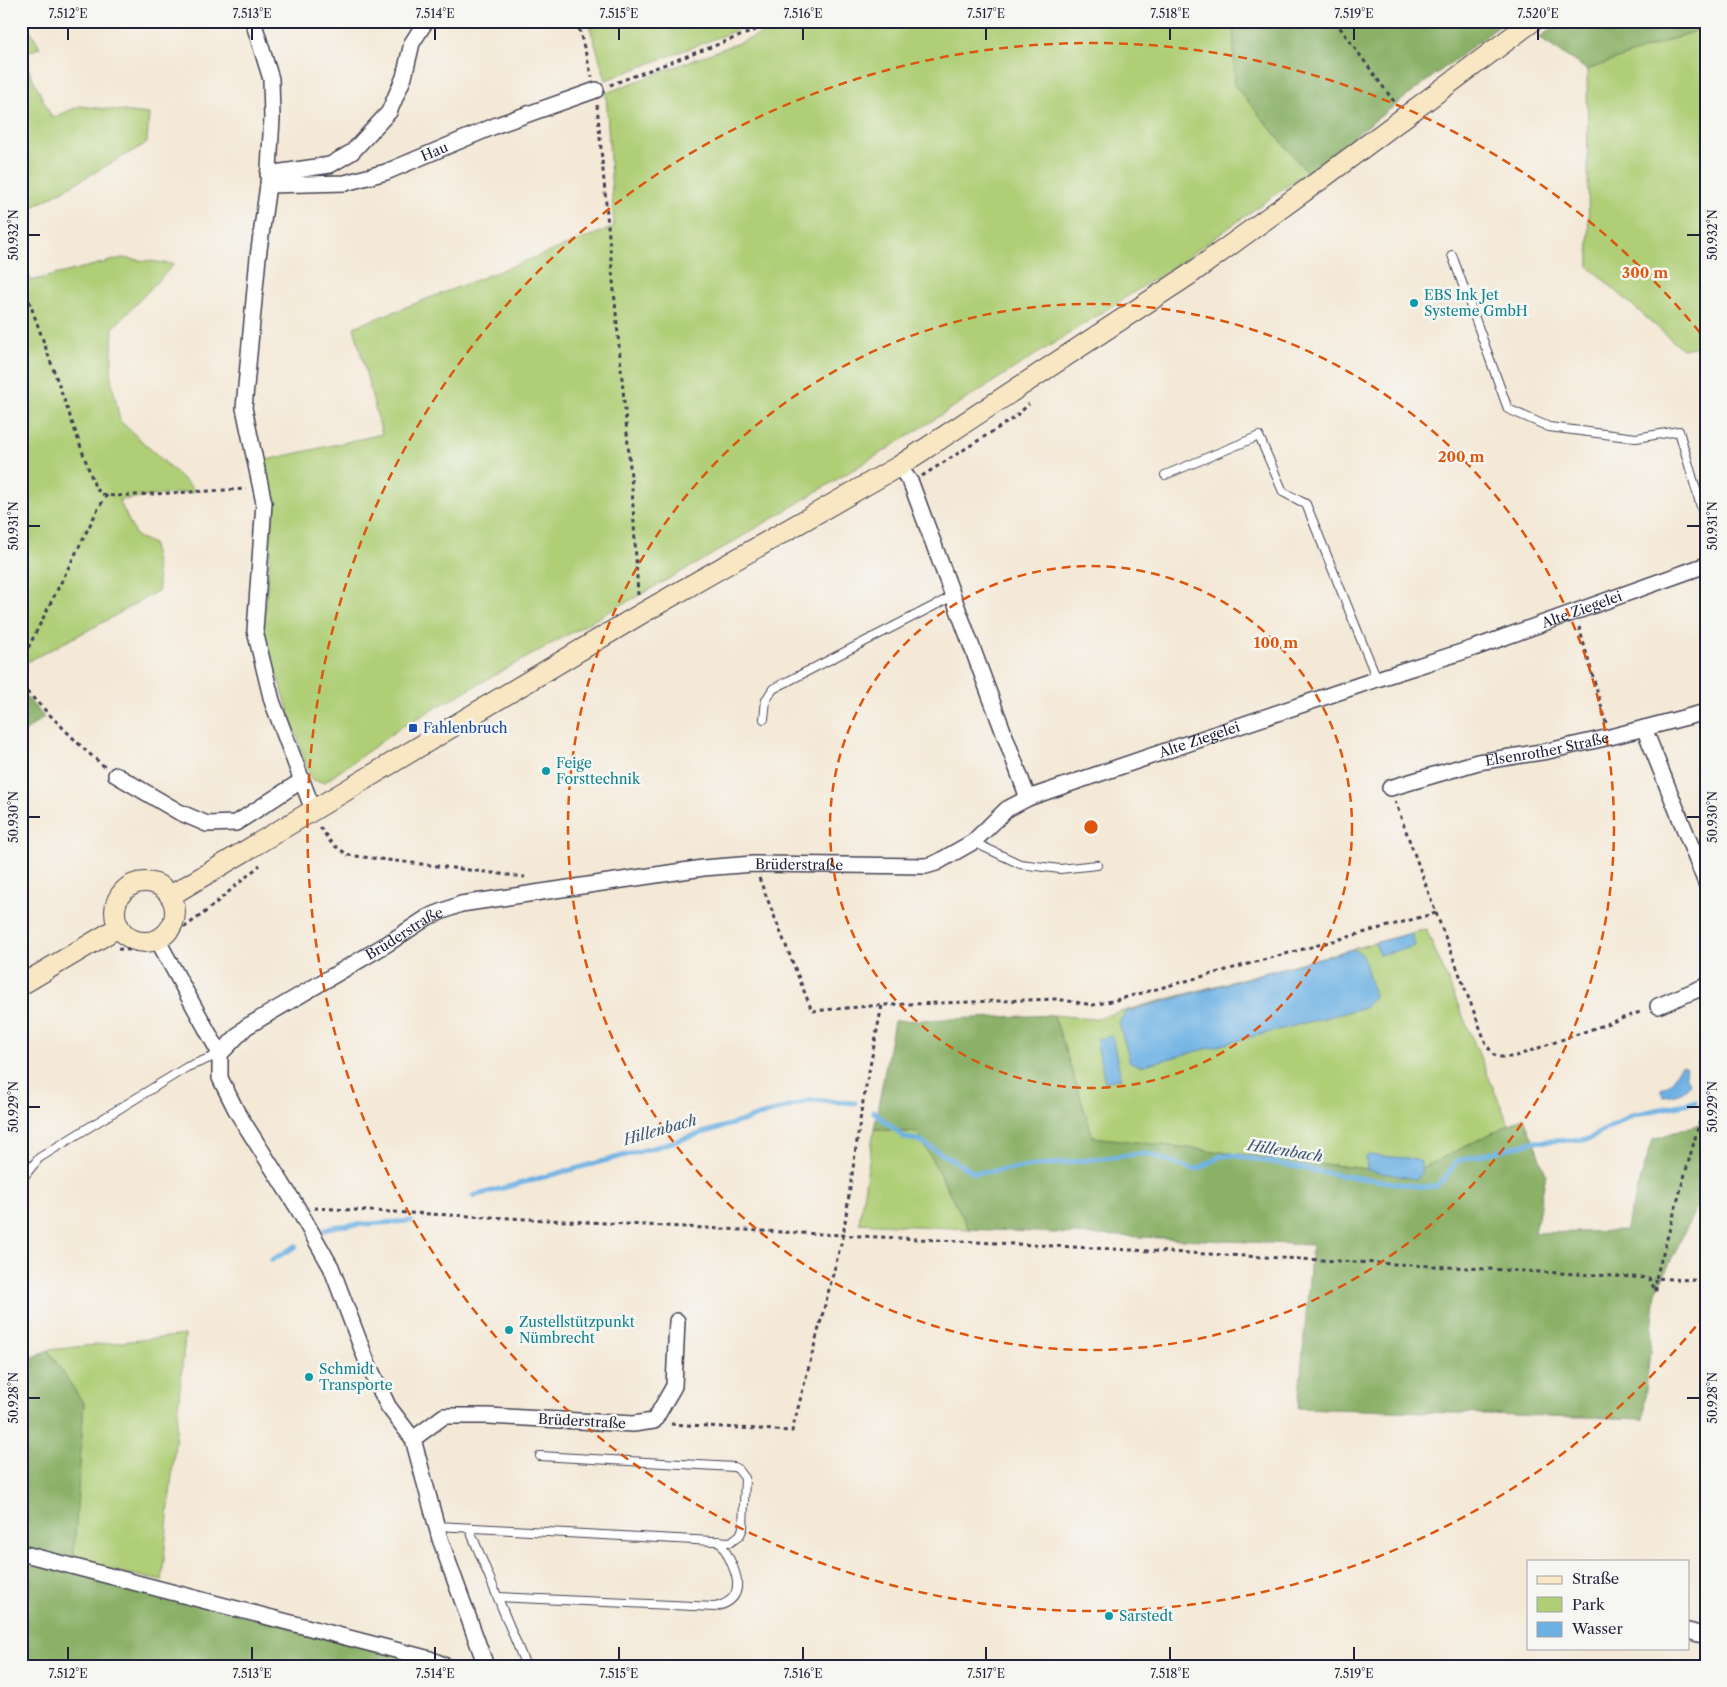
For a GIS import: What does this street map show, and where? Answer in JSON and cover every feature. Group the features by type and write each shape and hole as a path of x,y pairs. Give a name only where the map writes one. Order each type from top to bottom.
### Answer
{"main road":[{"path":"170,896 639,615 899,466 1188,274 1406,116 1533,21"},
{"path":"138,883 148,883 158,886 170,896 174,909 174,918 171,927 165,934 158,939 139,942 123,933 115,914 116,904 121,894 129,887 138,883"},
{"path":"21,985 119,927"}],"street":[{"path":"253,21 271,79 272,118 268,179 258,257 244,408 262,496 255,631 272,701 313,810"},
{"path":"268,179 330,166 352,152 389,112 404,76 412,43 426,21"},
{"name":"Hau","path":"268,179 345,183 386,172 497,125 596,90"},
{"path":"899,466 911,483 1028,798"},
{"name":"Alte Ziegelei","path":"1028,798 1377,679 1474,648 1706,565"},
{"name":"Elsenrother Straße","path":"1390,788 1478,762 1548,751 1706,712"},
{"path":"1644,728 1706,883"},
{"path":"116,775 179,812 207,824 236,822 301,781"},
{"name":"Brüderstraße","path":"220,1054 246,1027 428,917 461,904 703,868 753,864 926,866 936,863 973,842 1007,809 1028,798"},
{"path":"158,939 220,1054 220,1078 237,1112 297,1208 331,1267 368,1362 388,1406 413,1439 436,1526 486,1666"},
{"path":"1658,1006 1706,986"},
{"name":"Brüderstraße","path":"413,1439 444,1416 488,1416 633,1424 654,1421 674,1386 677,1321"},
{"path":"21,1553 430,1659 446,1666"},
{"path":"1690,1632 1706,1636"}],"lane":[{"path":"1452,255 1508,408 1549,427 1636,438 1678,431 1706,524"},
{"path":"1165,475 1259,436 1283,492 1306,504 1377,679"},
{"path":"764,719 766,700 773,689 953,596"},
{"path":"973,842 1020,864 1060,869 1097,865"},
{"path":"21,1180 39,1158 187,1067 220,1054"},
{"path":"436,1526 731,1542 737,1539 743,1528 745,1478 734,1467 540,1456"},
{"path":"469,1528 526,1666"},
{"path":"498,1597 714,1607 729,1600 736,1589 737,1577 734,1568 720,1541"}],"path":[{"path":"577,21 596,90 632,488 639,615"},
{"path":"596,90 780,21"},
{"path":"1334,21 1406,116"},
{"path":"21,278 95,487 101,494 262,496"},
{"path":"21,662 98,509 107,495"},
{"path":"1575,612 1610,737"},
{"path":"21,686 85,750 116,775"},
{"path":"1390,788 1487,1046 1496,1057 1513,1057 1658,1006"},
{"path":"313,810 320,827 332,844 348,855 532,878"},
{"path":"753,864 812,1011 882,1005 1056,999 1093,1005 1436,913"},
{"path":"646,1422 792,1431 843,1236 862,1107 882,1005"},
{"path":"297,1208 1067,1246 1649,1278 1656,1292 1656,1278 1706,1099"},
{"path":"1656,1278 1706,1281"}],"green space":[{"path":"21,21 25,21 40,47 22,56 52,118 80,106 149,114 147,143 24,212 21,217"},
{"path":"588,21 761,21 606,80"},
{"path":"796,21 1233,21 1235,86 1307,172 1175,266 894,445 708,557 403,726 325,782 311,780 263,632 274,503 262,461 382,434 354,327 614,227 606,93"},
{"path":"1233,21 1506,21 1307,172 1235,86"},
{"path":"1561,21 1706,21 1706,27 1587,70 1539,38"},
{"path":"1706,27 1706,326 1695,347 1682,349 1589,267 1587,70"},
{"path":"21,256 31,281 122,258 174,264 113,328 111,378 120,421 196,491 119,500 136,536 153,544 159,590 102,623 21,665"},
{"path":"21,691 44,717 21,735"},
{"path":"1426,929 1509,1125 1410,1174 1093,1137 1054,1015 1093,1019"},
{"path":"1054,1015 1093,1137 1410,1174 1524,1117 1546,1174 1535,1233 1625,1231 1653,1139 1706,1122 1706,1187 1656,1292 1643,1419 1298,1408 1312,1245 969,1229 918,1133 874,1129 894,1021"},
{"path":"874,1129 918,1133 969,1229 859,1223"},
{"path":"185,1335 162,1581 73,1562 84,1404 48,1350"},
{"path":"48,1350 84,1404 73,1566 444,1666 21,1666 21,1363"}],"water":[{"path":"1411,933 1415,946 1379,955 1375,943"},
{"path":"1353,949 1363,955 1374,996 1366,1007 1141,1066 1130,1062 1119,1023 1125,1012"},
{"path":"1112,1036 1121,1078 1105,1082 1096,1039"},
{"path":"1681,1066 1686,1067 1685,1075 1690,1082 1688,1086 1679,1093 1663,1096 1661,1089 1672,1080"},
{"path":"1369,1155 1417,1159 1421,1162 1421,1174 1416,1179 1367,1170 1366,1157"}],"waterway":[{"name":"Hillenbach","path":"473,1196 656,1147 812,1100 855,1103"},
{"name":"Hillenbach","path":"873,1111 905,1138 918,1140 975,1173 1138,1154 1149,1154 1188,1168 1198,1169 1221,1156 1232,1155 1345,1176 1423,1187 1436,1186 1445,1178 1457,1161 1533,1142 1589,1139 1632,1115 1695,1102"},
{"name":"Hillenbach","path":"325,1230 337,1226 411,1221"},
{"name":"Hillenbach","path":"272,1260 296,1246"}],"place":[{"name":"EBS Ink Jet Systeme GmbH","path":"1414,303"},
{"name":"Fahlenbruch","path":"413,728"},
{"name":"Feige Forsttechnik","path":"546,771"},
{"name":"Zustellstützpunkt Nümbrecht","path":"509,1330"},
{"name":"Schmidt Transporte","path":"309,1377"},
{"name":"Sarstedt","path":"1109,1616"}]}
